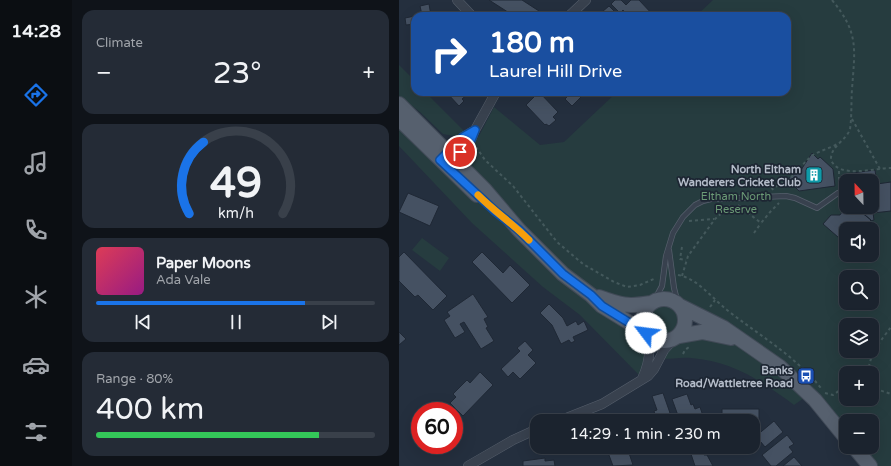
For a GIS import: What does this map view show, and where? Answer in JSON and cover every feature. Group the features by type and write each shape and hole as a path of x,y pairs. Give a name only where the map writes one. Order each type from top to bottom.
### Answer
{"main road":[{"path":"399,104 447,159"},
{"path":"399,119 501,207 519,230 563,274 591,295 602,306 659,341 666,342 702,332 738,339"},
{"path":"591,295 627,306 666,299 714,323 769,358 791,376 815,400 839,429"},
{"path":"647,334 643,323 643,317 644,312 652,302"},
{"path":"676,338 685,324 684,312 679,305"},
{"path":"860,454 870,466"}],"street":[{"path":"457,0 468,12"},
{"path":"573,12 586,0"},
{"path":"447,159 470,141 494,96"},
{"path":"447,159 463,137 475,130"},
{"path":"642,379 647,367 650,352 647,334"},
{"path":"577,414 602,404 651,373 664,350 676,338"},
{"path":"468,466 508,442 530,432"}],"lane":[{"path":"652,302 662,286 664,265 673,233 683,217 699,203 711,199 786,196 795,198 810,206 818,208 838,193"},
{"path":"668,248 674,288 679,305"}],"path":[{"path":"832,0 847,21 855,51 852,118 849,132 833,150 831,156 833,163 839,168 849,171 891,168"},
{"path":"852,118 880,169"},
{"path":"470,141 485,160 513,186 561,247 594,271 627,287"},
{"path":"838,193 839,168"},
{"path":"683,217 691,222 715,219"},
{"path":"754,233 761,223"},
{"path":"682,247 680,259 686,260"},
{"path":"869,366 875,351 891,327"},
{"path":"879,390 891,394"}],"green space":[{"name":"Eltham North Reserve","path":"713,0 891,0 891,466 876,466 865,454 879,454 879,414 839,414 839,425 732,328 681,298 668,293 661,293 636,302 598,291 590,287 551,255 469,165 467,156 494,107 540,145 564,142 613,96 791,96 791,12 700,12"},
{"path":"399,65 411,77 411,96 429,96 465,132 454,136 443,134 420,112 399,96"},
{"path":"399,126 516,234 642,339 647,349 640,376 580,315 543,287 472,223 399,146"},
{"path":"422,238 449,258 440,271 412,250"},
{"path":"664,305 674,310 679,320 674,330 664,335 654,330 649,320 654,310"},
{"path":"691,337 719,340 738,345 758,358 788,382 804,398 794,405 758,380 720,363 691,358 662,359 673,347"}],"building":[{"path":"489,0 522,0 539,11 538,12 508,12"},
{"path":"615,0 621,0 626,5 631,0 639,0 650,12 625,12 623,10 619,12 611,4"},
{"path":"429,4 430,12 421,12 420,6"},
{"path":"609,6 615,12 602,12"},
{"path":"411,17 411,24 406,25 405,18"},
{"path":"450,96 465,96 462,99 464,101 459,106"},
{"path":"533,96 543,96 558,112 553,117 556,120 549,126 546,124 545,125 526,105 534,97"},
{"path":"566,96 582,96 572,106 565,99 567,97"},
{"name":"North Eltham Wanderers Cricket Club","path":"812,153 818,159 820,157 833,169 835,186 799,191 787,179 801,170"},
{"path":"875,170 876,174 845,174"},
{"path":"891,182 891,211 879,212 879,184"},
{"path":"408,193 439,206 430,226 399,212"},
{"path":"864,214 873,214 874,220 870,221 871,220"},
{"path":"864,214 871,220 869,222 839,222 839,238 823,224 831,215"},
{"path":"404,252 447,296 433,310 418,295 415,297 399,281 399,257"},
{"path":"482,252 503,273 510,265 530,285 512,303 472,262"},
{"path":"473,294 488,317 484,319 488,327 486,328 494,341 481,349 464,322 460,324 465,332 455,338 444,320 450,316 447,312"},
{"path":"549,304 563,318 567,326 576,321 578,325 584,321 588,330 573,337 575,341 571,343 569,340 561,344 552,325 540,313"},
{"path":"399,332 406,339 399,345"},
{"path":"525,341 533,350 528,355 536,363 520,379 513,372 508,377 501,369 520,351 517,348"},
{"path":"480,372 493,385 463,416 463,402 451,402 456,397 453,394 467,380 470,383"},
{"path":"663,393 670,413 655,414 654,411 657,410 652,396"},
{"path":"687,394 691,405 693,404 695,409 700,407 702,414 677,414 672,399"},
{"path":"722,409 759,409 759,414 722,414"},
{"path":"774,421 783,432 765,447 760,441 760,433"},
{"path":"787,435 794,444 789,447 793,452 776,466 771,466 762,455"},
{"path":"609,454 629,454 633,465 613,466"},
{"path":"691,454 707,455 713,466 695,466"},
{"path":"794,457 802,466 783,466"},
{"path":"545,458 545,461 554,460 555,466 523,466 523,461"}],"slow traffic":[{"path":"478,195 529,240"}],"place":[{"name":"North Eltham Wanderers Cricket Club","path":"814,175"},
{"name":"Banks Road/Wattletree Road","path":"806,376"}],"route":[{"path":"460,152 470,142 474,136 475,130 463,137 440,160 495,211 519,230 563,274 591,295 602,306 646,333"}]}
